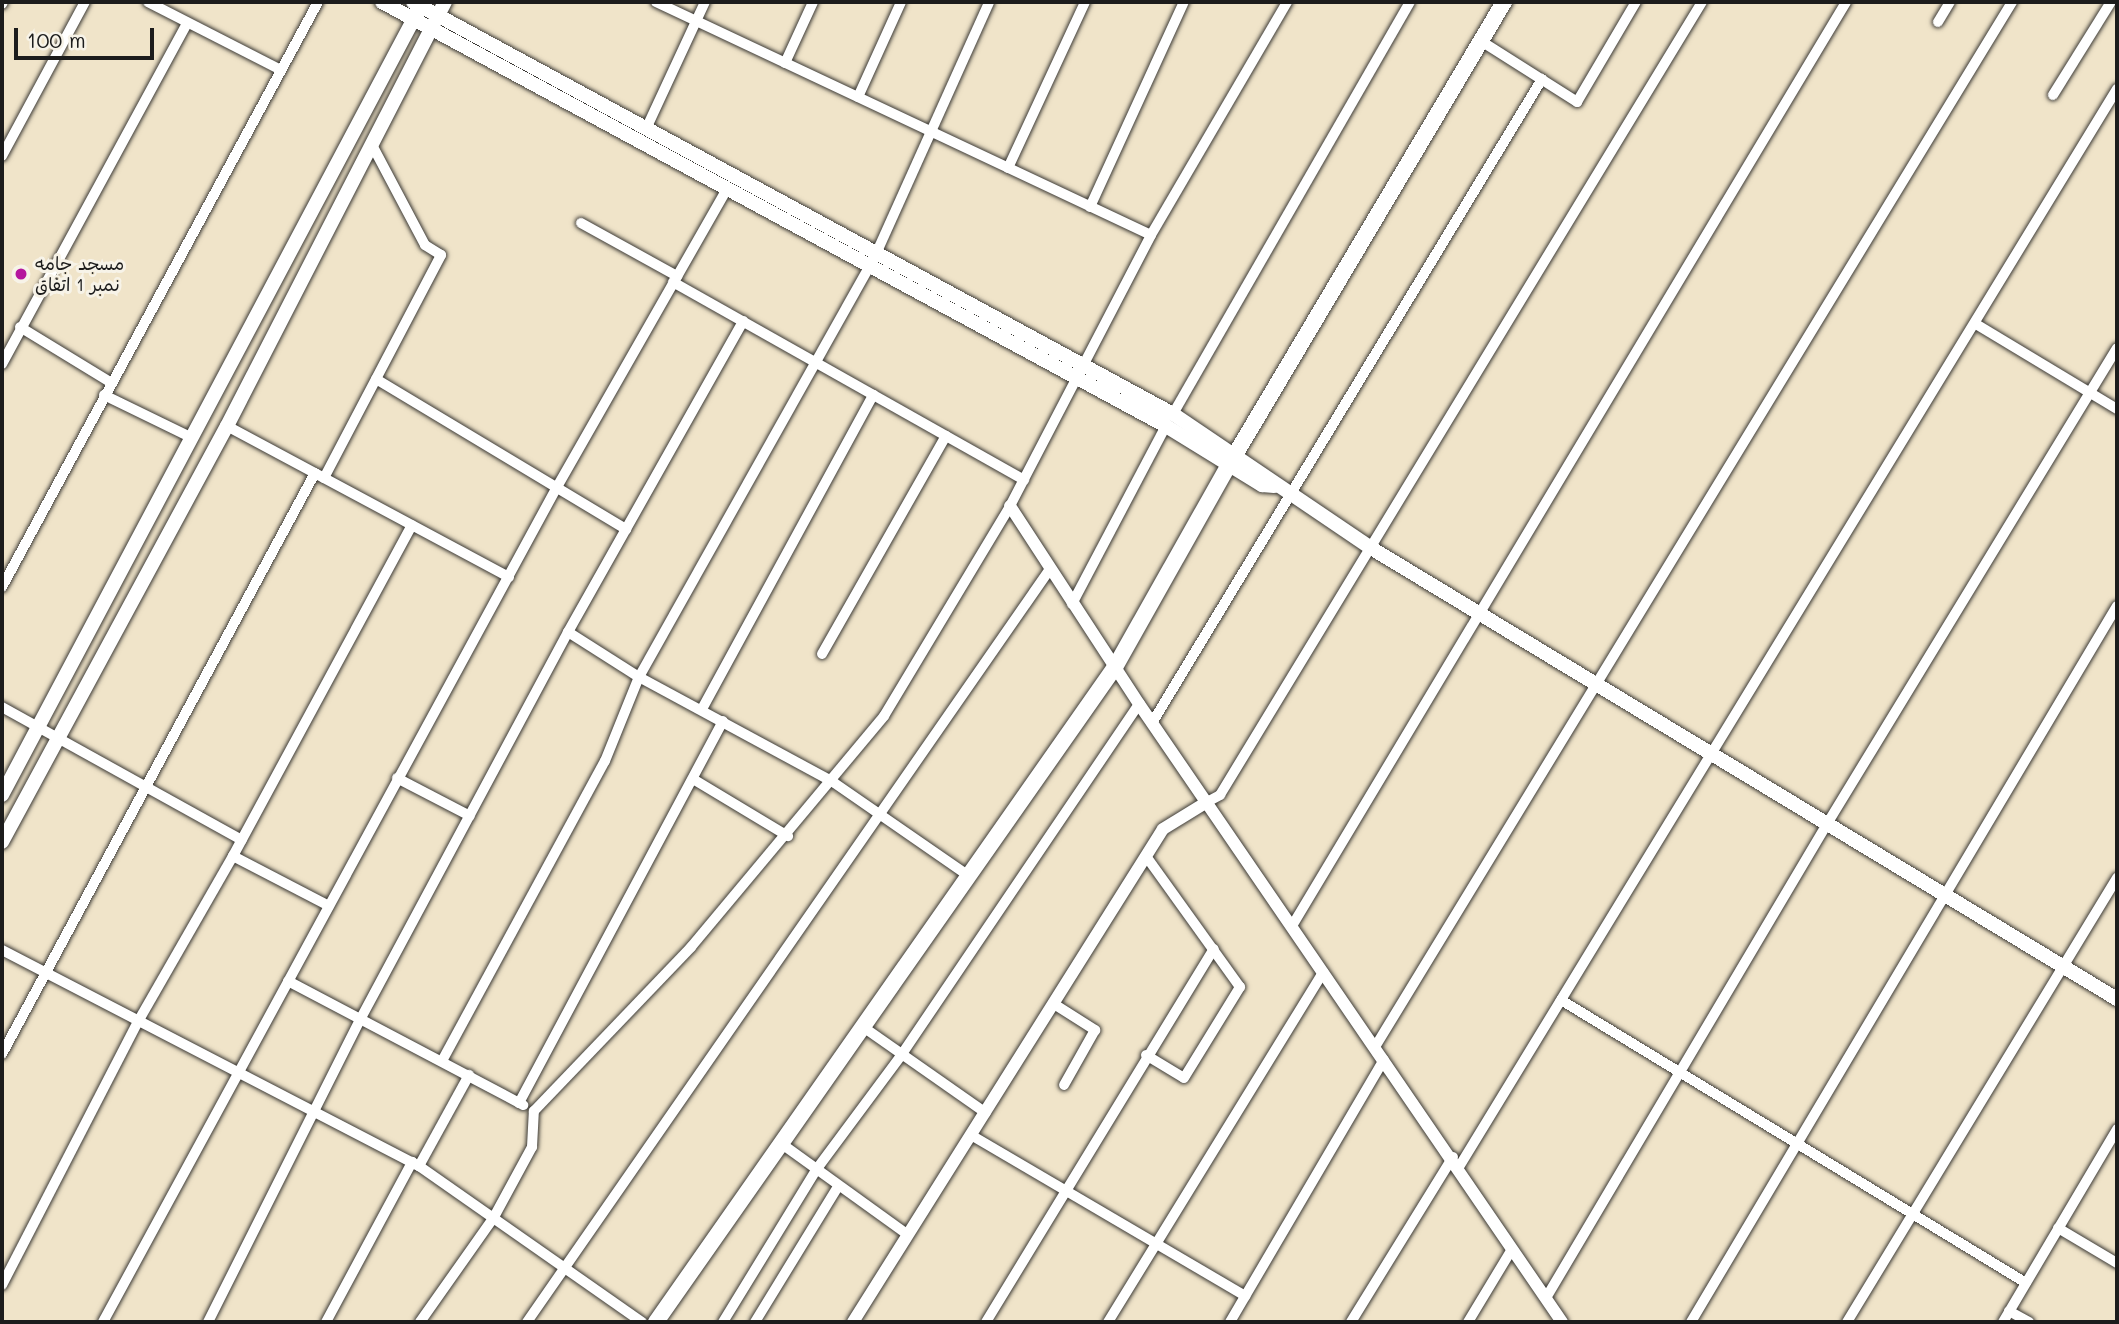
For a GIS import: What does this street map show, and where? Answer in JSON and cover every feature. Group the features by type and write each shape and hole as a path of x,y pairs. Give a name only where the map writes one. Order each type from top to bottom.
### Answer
{"main road":[{"path":"382,2 418,7 438,15 646,129 872,261"},
{"path":"656,1322 866,1029 1115,667 1232,460 1504,2"},
{"path":"2,795 418,7"},
{"path":"2,842 56,737 227,426 438,15"},
{"path":"438,15 727,189 872,261 1080,371 1169,420 1232,460 1267,475 1274,486 1371,548 2117,999"}],"street":[{"path":"2,156 85,2"},
{"path":"148,2 281,70"},
{"path":"2,587 110,382 318,2"},
{"path":"656,2 1151,236"},
{"path":"646,129 705,2"},
{"path":"785,63 813,2"},
{"path":"858,97 901,2"},
{"path":"442,1061 605,761 639,677 872,261 989,2"},
{"path":"1008,168 1085,2"},
{"path":"1090,207 1184,2"},
{"path":"420,1322 494,1217 532,1147 534,1111 788,836 884,716 1010,506 1151,236 1287,2"},
{"path":"1072,604 1169,420 1410,2"},
{"path":"1481,41 1577,102 1636,2"},
{"path":"853,1322 1163,829 1220,795 1702,2"},
{"path":"1292,926 1481,615 1846,2"},
{"path":"1938,22 1950,2"},
{"path":"1375,1047 2012,2"},
{"path":"2053,95 2111,2"},
{"path":"3,357 187,23"},
{"path":"1152,723 1542,79"},
{"path":"1351,1322 1561,1000 2117,89"},
{"path":"2,1054 146,786 376,379 441,255 425,245 371,143"},
{"path":"103,1322 557,487 727,189"},
{"path":"581,223 743,321 1024,480"},
{"path":"208,1322 361,1018 568,632 743,321"},
{"path":"1976,324 2117,409"},
{"path":"20,327 110,382"},
{"path":"1546,1298 1827,824 2117,348"},
{"path":"376,379 626,529"},
{"path":"702,709 873,394"},
{"path":"104,395 190,437"},
{"path":"227,426 509,577"},
{"path":"822,654 946,436"},
{"path":"1010,506 1139,704 1456,1162 1562,1322"},
{"path":"2,1285 139,1020 242,840 412,525"},
{"path":"527,1322 882,815 1050,569"},
{"path":"1691,1322 1943,894 2117,606"},
{"path":"568,632 639,677 723,720 833,782 969,876"},
{"path":"723,1322 817,1170 902,1054 1139,704"},
{"path":"2,707 242,840"},
{"path":"519,1103 723,720"},
{"path":"397,778 470,816"},
{"path":"693,779 788,836"},
{"path":"233,856 329,906"},
{"path":"1146,856 1240,986 1184,1078 1146,1055"},
{"path":"1847,1322 2117,877"},
{"path":"986,1322 1146,1055 1213,949"},
{"path":"2,950 415,1164 642,1322"},
{"path":"1108,1322 1323,972"},
{"path":"288,981 534,1111"},
{"path":"1561,1000 2026,1283"},
{"path":"1054,1004 1095,1030 1063,1084"},
{"path":"866,1029 986,1112"},
{"path":"1230,1322 1384,1060"},
{"path":"326,1322 415,1164 469,1075"},
{"path":"2003,1322 2058,1228 2113,1146 2117,1129"},
{"path":"971,1135 1245,1296"},
{"path":"782,1144 837,1188 907,1234"},
{"path":"755,1322 837,1188"},
{"path":"2058,1228 2117,1264"},
{"path":"1468,1322 1512,1249"},
{"path":"2009,1311 2029,1322"}],"place":[{"name":"مسجد جامه نمبر 1 اتفاق","path":"21,274"}]}
